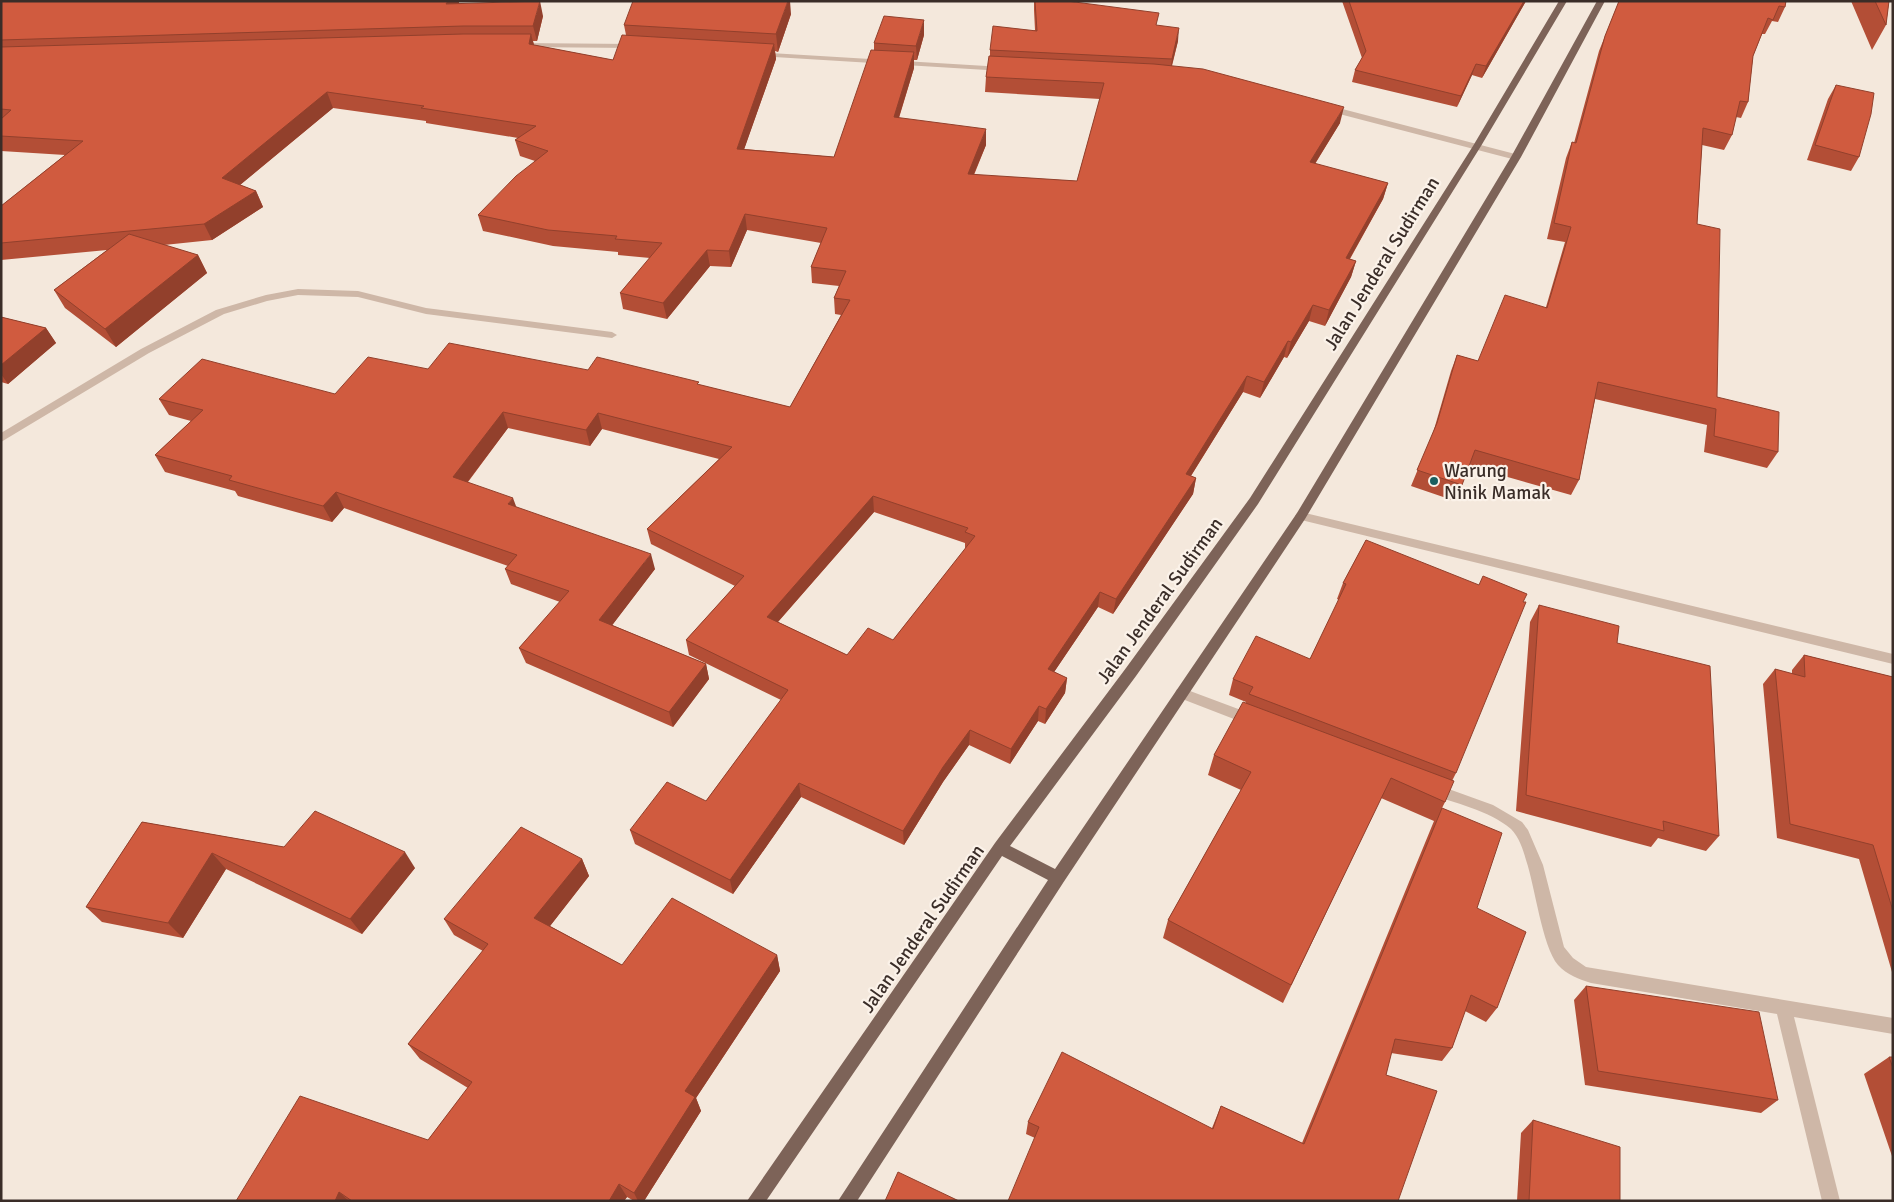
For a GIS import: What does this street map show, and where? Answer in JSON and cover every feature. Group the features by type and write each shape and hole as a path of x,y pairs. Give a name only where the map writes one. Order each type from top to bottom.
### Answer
{"main road":[{"name":"Jalan Jenderal Sudirman","path":"756,1201 1000,848 1131,672 1254,501 1478,146 1563,1"},
{"path":"846,1201 1058,878 1302,516 1516,157 1601,1"},
{"path":"1000,848 1058,878"}],"street":[{"path":"514,45 645,47"},
{"path":"753,53 1012,69"},
{"path":"1315,105 1516,157"},
{"path":"1,438 145,351 220,312 266,298 298,292 358,294 426,311 612,335"},
{"path":"1302,516 1893,659"},
{"path":"1182,694 1266,726"},
{"path":"1415,783 1499,815 1518,826 1529,843 1557,950 1564,962 1577,972 1784,1010 1893,1026"},
{"path":"1784,1010 1831,1201"}],"building":[{"path":"1,1 448,1 446,4 540,1 533,26 463,26 1,40"},
{"path":"633,1 788,1 776,34 624,25"},
{"path":"1035,1 1067,1 1159,13 1156,25 1179,28 1172,59 990,50 993,26 1037,31"},
{"path":"1349,1 1524,1 1486,66 1476,64 1461,96 1355,70 1366,51"},
{"path":"1619,1 1786,1 1785,7 1779,6 1773,20 1768,18 1753,56 1748,102 1740,101 1732,135 1703,128 1697,224 1720,229 1717,397 1779,412 1778,452 1714,436 1716,409 1598,382 1579,480 1475,450 1462,485 1417,470 1437,423 1457,355 1478,361 1505,295 1547,308 1571,227 1554,223 1572,142 1576,143 1605,36"},
{"path":"1875,1 1889,1 1886,25"},
{"path":"884,16 924,20 916,46 874,43"},
{"path":"463,34 531,34 529,44 613,60 622,35 774,44 737,149 834,157 871,50 914,52 894,117 986,129 968,174 1077,181 1104,83 986,77 989,56 1154,64 1203,69 1344,107 1310,162 1388,183 1346,258 1356,261 1329,310 1313,305 1291,342 1288,341 1264,382 1247,376 1186,474 1196,478 1116,599 1100,592 1048,669 1067,678 1046,709 1039,706 1011,749 970,730 943,767 903,831 799,783 730,880 630,830 667,782 706,801 788,690 686,640 744,576 647,529 732,447 598,413 586,430 503,412 453,477 513,498 508,504 651,554 599,620 706,664 669,712 519,648 569,591 505,569 517,555 336,492 323,506 229,480 232,476 155,455 203,410 159,399 202,359 335,394 368,357 428,369 449,343 588,370 597,357 790,407 850,300 834,298 846,271 811,267 827,228 745,214 729,251 707,250 663,303 620,293 662,243 615,239 617,236 548,230 478,215 516,176 548,151 515,140 536,126 421,108 424,106 327,92 222,178 256,191 204,224 1,243 1,206 83,141 1,136 1,119 11,110 1,109 1,47","holes":["873,496 968,528 965,532 975,536 893,640 868,628 847,655 767,617"]},
{"path":"1836,85 1874,93 1871,114 1859,157 1815,145"},
{"path":"129,234 198,255 105,329 54,290"},
{"path":"1,317 46,328 1,365"},
{"path":"1366,540 1479,585 1483,576 1527,594 1523,602 1526,602 1456,773 1249,694 1253,687 1233,679 1256,636 1310,659 1346,584 1343,583"},
{"path":"1539,605 1619,626 1617,643 1710,666 1719,836 1663,821 1664,831 1526,795"},
{"path":"1804,655 1893,677 1893,911 1873,845 1790,824 1775,669 1805,677"},
{"path":"1243,702 1454,781 1445,802 1391,778 1291,985 1168,920 1251,772 1214,755"},
{"path":"1442,808 1502,833 1477,908 1526,932 1497,1008 1471,995 1452,1048 1395,1039 1386,1075 1437,1091 1398,1201 1008,1201 1039,1127 1028,1122 1062,1052 1213,1129 1221,1106 1304,1144"},
{"path":"315,811 405,852 350,919 212,853 168,923 86,907 142,822 284,847"},
{"path":"521,827 582,859 534,918 622,965 672,898 777,955 685,1091 695,1097 634,1193 619,1184 609,1201 352,1201 339,1192 335,1201 236,1201 300,1096 428,1140 472,1082 408,1044 488,944 444,919"},
{"path":"1586,986 1759,1012 1778,1100 1598,1071"},
{"path":"1889,1057 1893,1057 1893,1068"},
{"path":"1533,1120 1620,1147 1620,1201 1529,1201"},
{"path":"898,1172 959,1201 885,1201"}],"place":[{"name":"Warung Ninik Mamak","path":"1434,481"}]}
